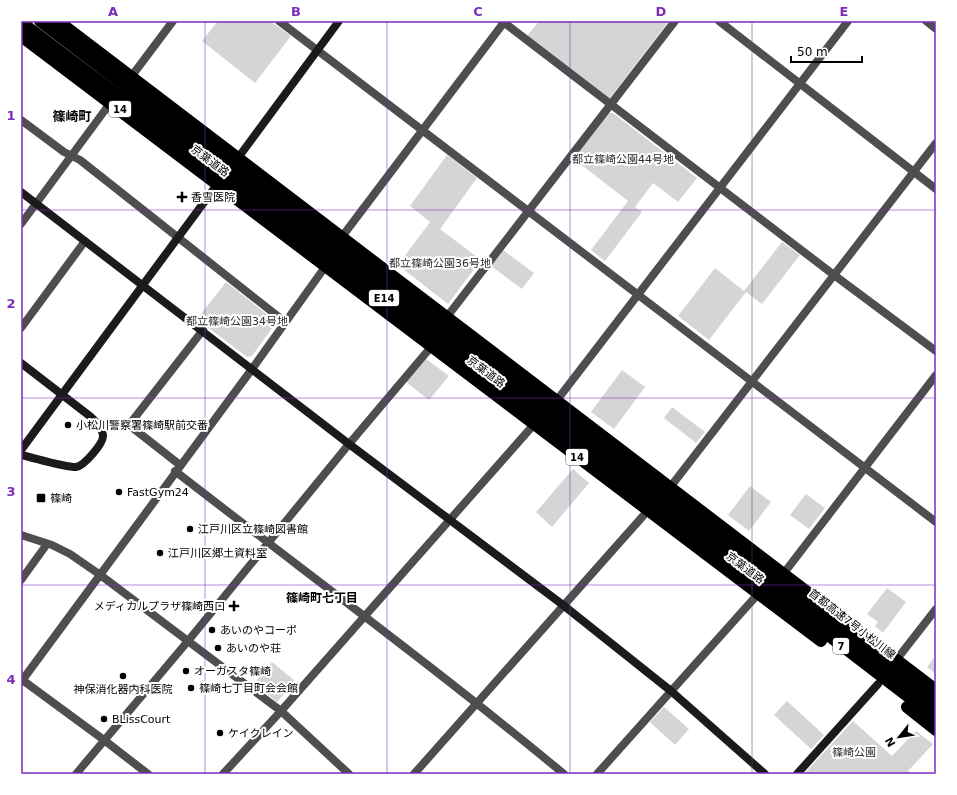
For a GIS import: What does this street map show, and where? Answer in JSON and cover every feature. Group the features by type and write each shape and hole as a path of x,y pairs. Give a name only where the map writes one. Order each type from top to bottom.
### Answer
{"highway":[{"name":"京葉道路","path":"40,21 750,568"},
{"name":"京葉道路","path":"58,21 936,690"},
{"name":"京葉道路","path":"21,22 750,568"},
{"name":"京葉道路","path":"21,36 111,102 325,267 878,684 936,730"},
{"name":"首都高速7号小松川線","path":"750,568 936,704"},
{"name":"7","path":"750,568 936,718"}],"street":[{"path":"131,77 173,21"},
{"path":"278,21 753,381 936,522"},
{"path":"21,450 142,284 238,158 244,146 340,21"},
{"path":"446,318 675,21"},
{"path":"719,21 936,189"},
{"path":"223,774 281,711 534,424 558,401 638,294 848,21"},
{"path":"926,21 936,29"},
{"path":"341,238 504,22 834,275 936,351"},
{"path":"21,224 111,102"},
{"path":"21,120 64,152 80,160 285,322"},
{"path":"414,774 647,511 671,487 936,143"},
{"path":"21,192 203,330 349,444 563,605 672,691 765,774"},
{"path":"21,328 85,241"},
{"path":"148,774 22,680 62,628 99,574 252,369 325,267"},
{"path":"203,330 129,425 267,543 365,616 564,774"},
{"path":"76,774 431,347"},
{"path":"21,363 98,424 103,434 100,443 85,462 76,467 21,454"},
{"path":"784,573 936,375"},
{"path":"21,535 70,554 99,574 281,711 349,774"},
{"path":"21,580 47,544"},
{"path":"597,774 758,594"},
{"path":"897,659 936,609"},
{"path":"797,774 878,684"}],"green space":[{"path":"218,21 270,21 291,36 255,83 202,41"},
{"path":"539,21 669,21 609,99 527,36"},
{"name":"都立篠崎公園44号地","path":"609,113 613,113 697,178 678,202 653,183 635,207 642,212 605,261 591,250 628,201 574,159"},
{"name":"都立篠崎公園36号地","path":"447,155 477,178 440,229 481,260 448,304 398,265 430,222 410,206"},
{"path":"782,242 800,255 762,304 746,292 709,340 678,316 715,268 744,291"},
{"path":"503,250 534,273 522,289 491,266"},
{"name":"都立篠崎公園34号地","path":"226,282 274,320 275,324 252,356 247,357 197,319"},
{"path":"426,359 449,376 429,400 406,382"},
{"path":"622,370 645,387 614,429 591,412"},
{"path":"672,407 705,432 696,443 664,418"},
{"path":"573,469 589,483 552,527 536,512"},
{"path":"750,486 771,502 749,531 728,515"},
{"path":"806,494 825,508 809,529 790,515"},
{"path":"887,588 906,602 883,633 875,626 878,622 867,614"},
{"path":"936,655 936,674 927,667"},
{"path":"272,662 295,681 277,702 254,684"},
{"name":"篠崎公園","path":"787,701 824,735 811,749 774,715"},
{"path":"664,707 689,729 675,745 650,722"},
{"name":"篠崎公園","path":"853,721 892,756 916,731 933,744 908,771 912,774 804,774"}],"place":[{"name":"香雪医院","path":"182,197"},
{"name":"小松川警察署篠崎駅前交番","path":"68,425"},
{"name":"FastGym24","path":"119,492"},
{"name":"篠崎","path":"41,498"},
{"name":"江戸川区立篠崎図書館","path":"190,529"},
{"name":"江戸川区郷土資料室","path":"160,553"},
{"name":"メディカルプラザ篠崎西口","path":"234,606"},
{"name":"あいのやコーポ","path":"212,630"},
{"name":"あいのや荘","path":"218,648"},
{"name":"オーガスタ篠崎","path":"186,671"},
{"name":"神保消化器内科医院","path":"123,676"},
{"name":"篠崎七丁目町会会館","path":"191,688"},
{"name":"BLissCourt","path":"104,719"},
{"name":"ケイクレイン","path":"220,733"}],"district":[{"name":"篠崎町","path":"72,116"},
{"name":"篠崎町七丁目","path":"322,598"}]}
